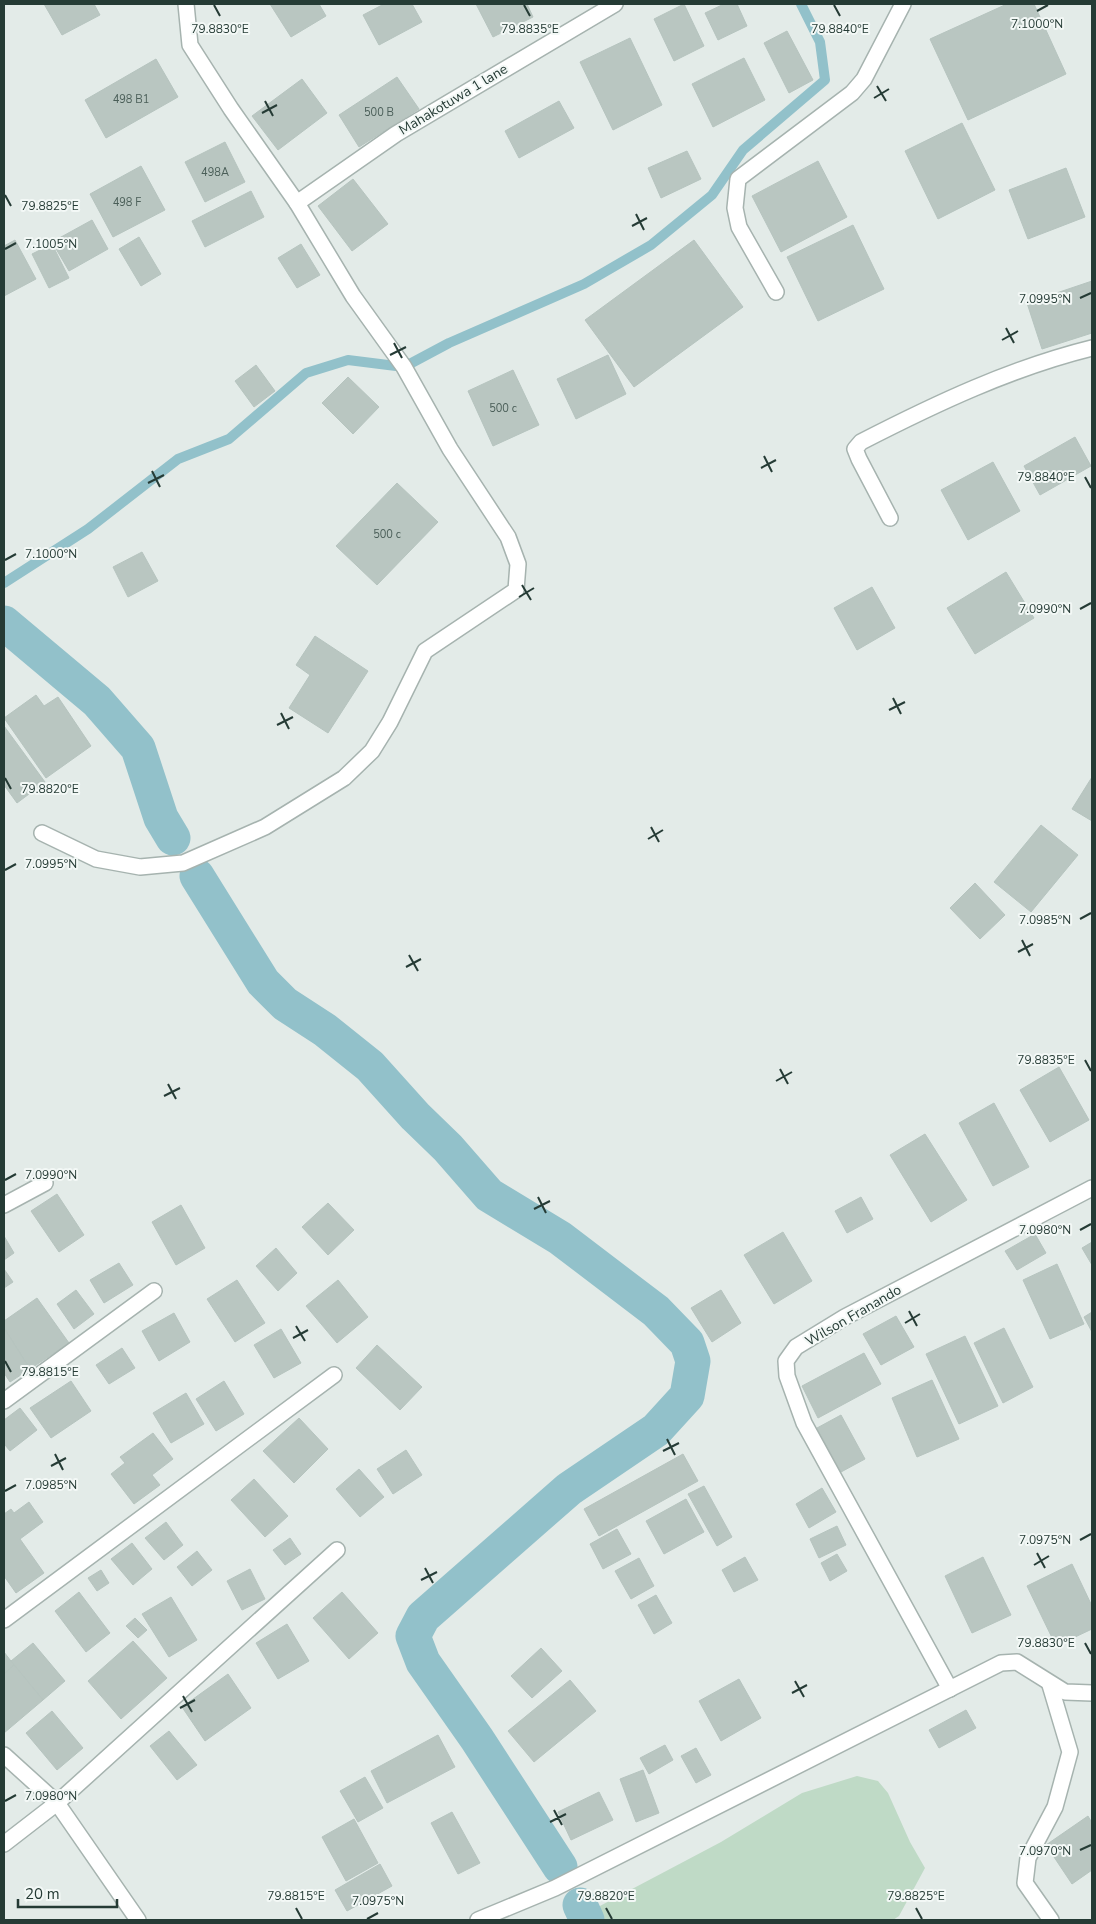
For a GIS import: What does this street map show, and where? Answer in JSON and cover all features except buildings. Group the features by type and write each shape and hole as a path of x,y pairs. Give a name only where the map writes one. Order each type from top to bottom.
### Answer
{"street":[{"path":"42,833 96,859 140,867 183,863 265,826 344,778 372,751 390,722 425,652 516,590 518,564 508,537 450,449 404,367 353,296 297,203 231,109 190,45 186,4"},
{"name":"Mahakotuwa 1 lane","path":"297,203 396,134 615,4"},
{"path":"776,292 739,227 735,208 738,179 852,93 864,79 903,4"},
{"path":"890,518 855,449 861,442 928,408 998,378 1063,355 1092,348"},
{"path":"4,1205 45,1183"},
{"name":"Wilson Franando","path":"950,1689 804,1423 787,1376 786,1361 796,1347 846,1317 1092,1188"},
{"path":"4,1401 154,1291"},
{"path":"4,1620 334,1375"},
{"path":"4,1844 57,1803 337,1550"},
{"path":"478,1920 555,1888 1001,1663 1017,1662 1050,1685 1065,1692 1092,1693"},
{"path":"1050,1685 1070,1752 1055,1807 1028,1858 1025,1883 1051,1920"},
{"path":"4,1756 57,1803 138,1920"}],"green space":[{"path":"857,1776 878,1781 888,1793 910,1842 925,1868 899,1916 893,1920 567,1920 598,1907 721,1842 802,1793"}],"waterway":[{"path":"4,583 88,529 178,459 229,439 306,373 348,360 404,367 449,343 584,284 651,245 712,195 743,150 825,80 820,42 801,4"},
{"path":"4,623 97,701 138,748 161,818 173,838"},
{"path":"197,876 263,982 285,1004 325,1030 370,1066 415,1116 448,1148 489,1195 560,1238 656,1311 687,1343 693,1361 687,1396 656,1430 569,1489 423,1617 413,1636 423,1662 477,1739 560,1867"},
{"path":"580,1905 587,1920"}]}
